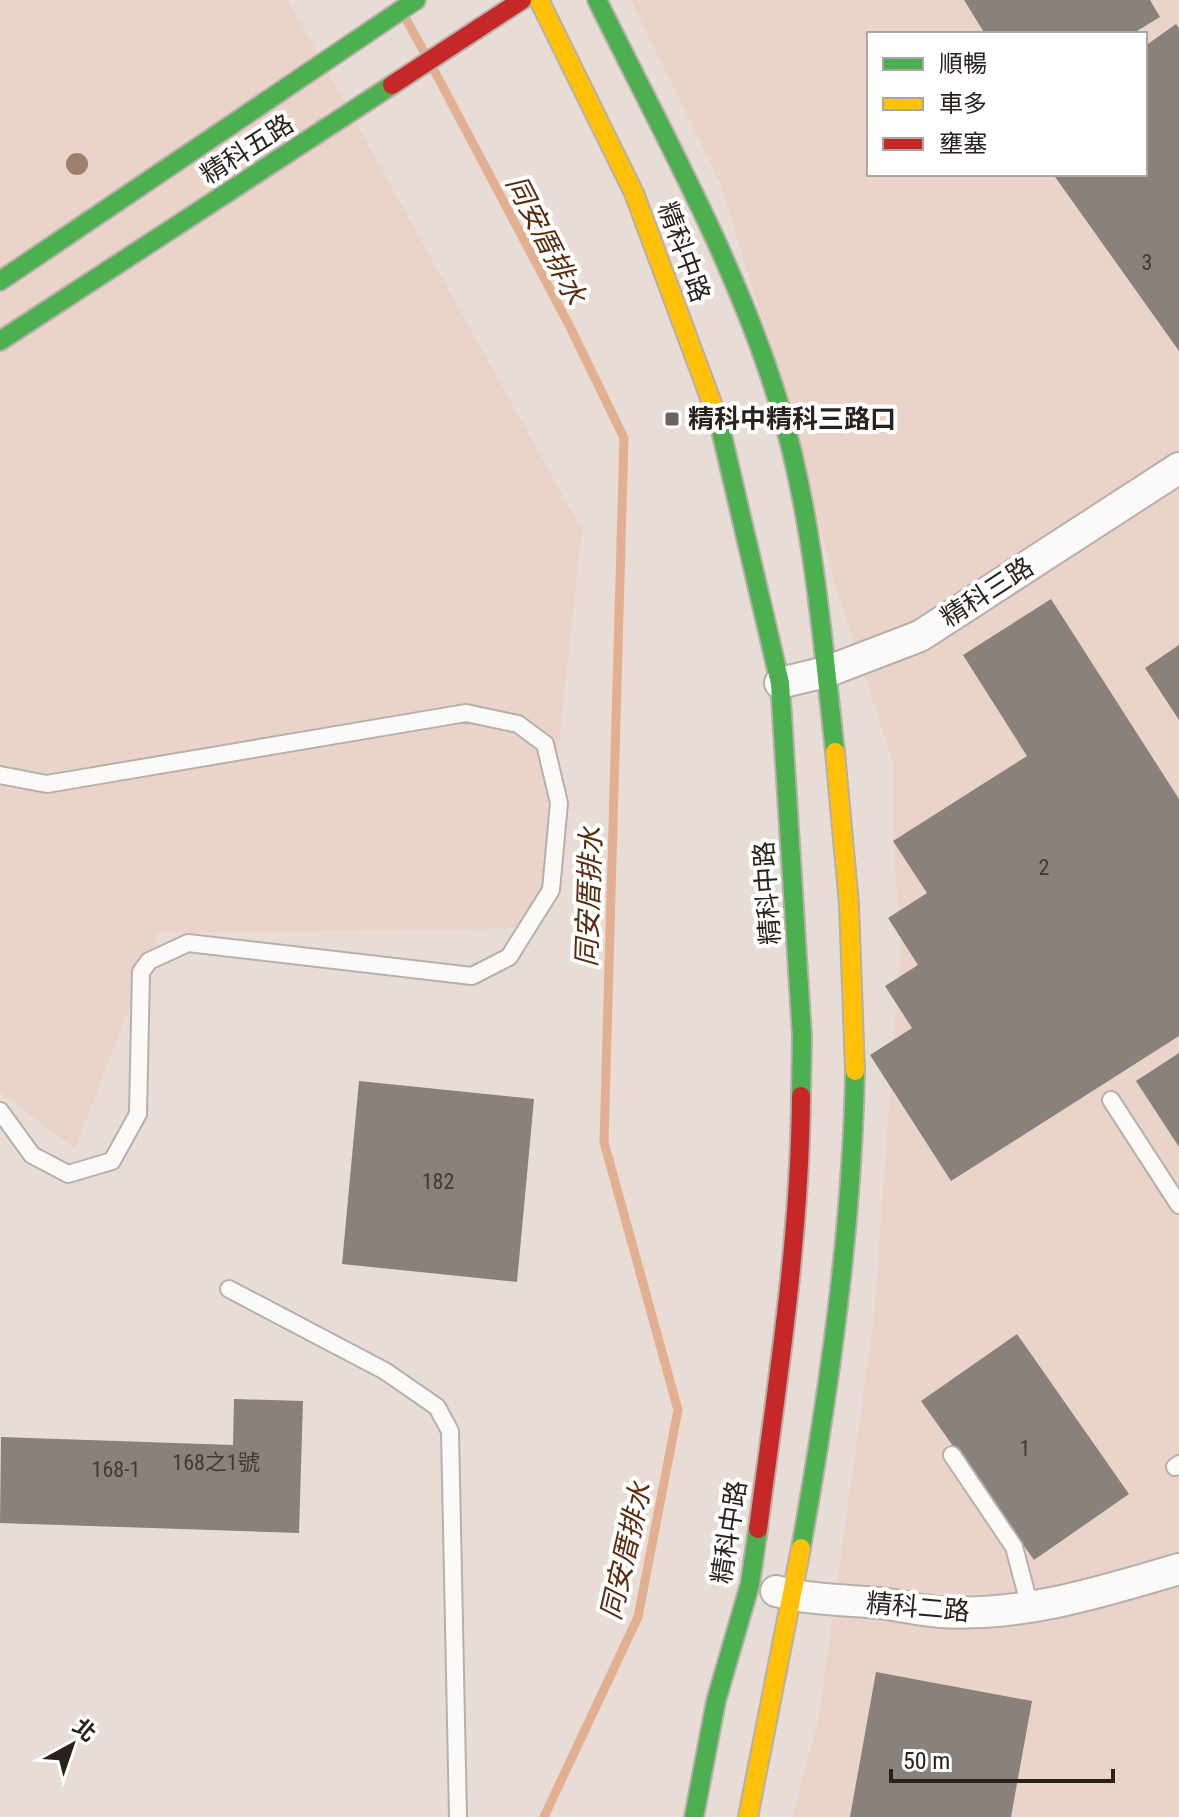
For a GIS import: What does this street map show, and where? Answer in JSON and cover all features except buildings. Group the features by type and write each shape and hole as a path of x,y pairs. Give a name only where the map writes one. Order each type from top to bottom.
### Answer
{"street":[{"name":"精科五路","path":"0,281 416,0"},
{"name":"精科五路","path":"0,341 522,0"},
{"name":"精科中路","path":"539,0 634,193 722,430 780,683 802,1036 801,1141 783,1343 750,1584 716,1701 694,1817"},
{"name":"精科中路","path":"597,0 725,263 767,368 797,468 826,672 847,876 854,1005 854,1111 848,1214 830,1365 794,1596 748,1817"},
{"name":"精科三路","path":"780,683 826,672 920,636 1179,468"},
{"name":"精科二路","path":"750,1584 794,1596 895,1604 937,1612 991,1612 1073,1601 1179,1569"}],"lane":[{"path":"0,775 47,784 466,713 518,724 545,744 559,803 551,890 509,957 472,976 188,943 149,961 141,972 138,1114 112,1161 68,1174 32,1155 0,1111"},
{"path":"1111,1100 1179,1205"},
{"path":"229,1289 385,1371 437,1407 450,1431 458,1817"},
{"path":"952,1455 1014,1547 1030,1607"}],"shaded area":[{"path":"0,0 288,0 582,530 539,928 158,933 75,1149 0,1092"},
{"path":"631,0 1179,0 1179,1817 792,1817 818,1722 874,1317 901,940 893,841 893,762 836,589 790,408 720,183"}],"waterway":[{"name":"同安厝排水","path":"407,21 423,50"},
{"name":"同安厝排水","path":"434,70 569,325 624,438 604,1142 678,1410 638,1617 544,1817"}],"traffic: fast":[{"path":"0,281 416,0"},
{"path":"597,0 720,249 762,352 779,404 791,446 808,533 835,752"},
{"path":"0,341 392,85"},
{"path":"719,422 780,683 802,1036 801,1096"},
{"path":"801,1548 821,1430 844,1251 855,1071"},
{"path":"694,1817 716,1701 750,1584 758,1529"}],"traffic: slow":[{"path":"539,0 634,193 719,422"},
{"path":"835,752 849,904 855,1071"},
{"path":"748,1817 801,1548"}],"traffic: jam":[{"path":"392,85 522,0"},
{"path":"758,1529 792,1259 801,1096"}],"place":[{"name":"精科中精科三路口","path":"672,419"}]}
